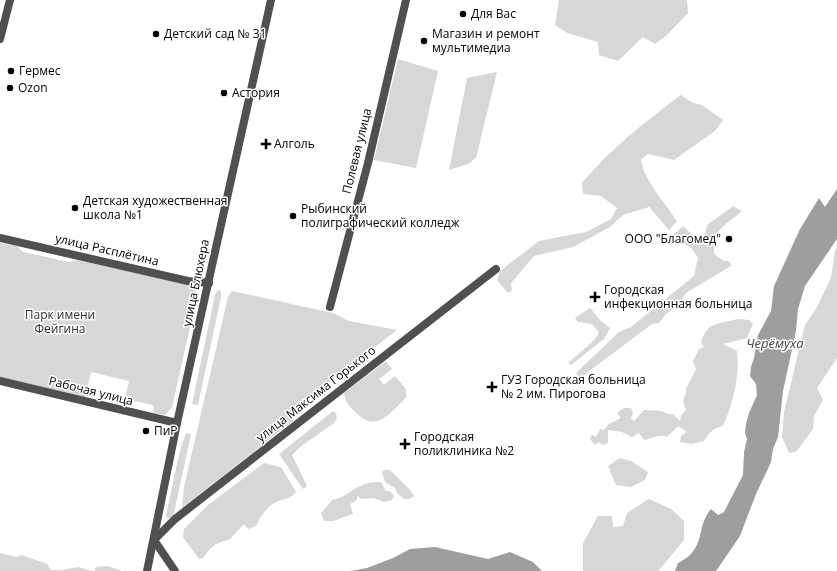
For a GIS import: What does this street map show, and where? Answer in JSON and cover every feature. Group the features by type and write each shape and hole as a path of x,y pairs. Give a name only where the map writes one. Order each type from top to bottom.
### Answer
{"street":[{"path":"0,39 10,0"},
{"name":"улица Блюхера","path":"147,571 177,424 271,0"},
{"name":"Полевая улица","path":"330,307 368,163 406,0"},
{"name":"улица Расплётина","path":"0,238 188,281 208,284"},
{"name":"улица Максима Горького","path":"154,540 183,513 496,269"},
{"name":"Рабочая улица","path":"0,381 177,424"},
{"path":"154,540 175,571"}],"green space":[{"path":"559,0 687,0 688,13 667,35 655,44 643,37 618,61 599,55 598,42 567,33 555,25"},
{"path":"398,59 438,71 416,168 374,160"},
{"path":"497,72 476,158 468,164 449,170 467,78"},
{"path":"681,95 693,103 702,105 723,120 715,131 674,160 648,154 641,159 650,183 677,221 669,230 649,207 623,215 610,227 573,247 534,256 511,283 512,291 508,293 497,280 500,271 539,241 586,232 611,219 617,208 601,196 583,194 582,183 617,147 642,125"},
{"path":"733,206 742,211 721,228 714,245 714,254 722,260 730,262 731,266 686,293 677,306 666,314 659,323 652,324 580,378 576,373 619,332 631,327 694,276 698,258 692,249 682,242 676,246 670,238 683,226 703,245 707,225"},
{"name":"Парк имени Фейгина","path":"0,243 17,246 23,252 69,262 77,260 190,285 195,288 197,296 172,407 165,415 154,413 153,405 125,399 129,381 91,372 85,397 0,377"},
{"path":"837,248 837,358 817,388 823,400 814,416 813,429 796,452 789,453 782,437 784,412 805,325 816,309 831,278 835,250"},
{"path":"218,290 221,291 221,297 198,405 192,404 215,295"},
{"path":"232,291 333,313 349,321 397,330 288,414 293,421 182,508 184,487 228,297"},
{"path":"590,308 601,321 610,328 604,339 571,365 568,363 594,340 599,332 592,324 578,322 575,318"},
{"path":"738,319 749,320 753,324 747,338 723,344 737,351 738,361 735,390 723,426 712,431 704,441 691,444 680,442 681,436 687,432 678,426 667,437 658,436 644,440 639,433 632,437 622,432 608,430 608,443 603,445 598,442 595,445 590,439 592,435 596,437 600,429 604,430 609,424 621,418 617,413 624,408 631,408 633,412 631,419 634,421 644,410 662,411 668,414 673,414 680,421 681,415 686,410 683,400 686,394 686,389 696,369 693,361 699,349 704,347 701,342 704,335 707,330 715,324"},
{"path":"386,361 392,369 379,379 384,385 395,376 406,389 406,398 382,419 370,421 355,412 346,401 344,393"},
{"path":"333,411 336,413 337,418 334,423 300,447 292,455 307,486 303,489 279,454"},
{"path":"186,433 191,434 174,513 172,517 168,519 166,516 179,454"},
{"path":"620,458 631,461 648,472 645,480 631,487 616,485 608,466"},
{"path":"264,463 281,467 296,492 269,507 262,515 256,526 248,529 244,524 230,539 216,544 203,558 199,559 183,537 184,529 208,505"},
{"path":"384,470 390,470 414,496 410,499 404,499 397,493 395,488 385,482 382,472"},
{"path":"368,483 382,483 385,490 391,492 394,496 392,500 383,502 374,498 361,499 358,496 356,501 350,504 353,514 333,521 324,521 321,513 332,500 342,497 356,488"},
{"path":"649,499 671,509 684,521 684,540 660,569 657,571 583,571 583,543 598,516 612,516 613,527 623,526 627,513"},
{"path":"0,553 17,557 22,555 47,564 51,570 78,567 93,571 0,571"},
{"path":"107,566 123,571 94,571 96,567"}],"water":[{"name":"Черёмуха","path":"837,189 837,239 805,286 798,309 796,331 783,391 778,437 773,449 771,462 756,494 740,536 716,571 675,571 678,563 687,557 697,545 706,516 711,509 718,515 724,512 743,475 744,452 747,439 745,433 746,424 757,395 756,384 750,376 751,367 758,335 771,311 774,286 800,229 819,198 825,207"},
{"path":"435,547 488,559 510,552 533,562 542,571 351,571 367,568 393,558 410,549"}],"place":[{"name":"Для Вас","path":"463,14"},
{"name":"Детский сад № 31","path":"156,34"},
{"name":"Магазин и ремонт мультимедиа","path":"424,41"},
{"name":"Гермес","path":"11,71"},
{"name":"Ozon","path":"10,88"},
{"name":"Астория","path":"224,93"},
{"name":"Алголь","path":"266,144"},
{"name":"Детская художественная школа №1","path":"75,208"},
{"name":"Рыбинский полиграфический колледж","path":"293,216"},
{"name":"ООО \"Благомед\"","path":"729,239"},
{"name":"Городская инфекционная больница","path":"595,297"},
{"name":"ГУЗ Городская больница № 2 им. Пирогова","path":"492,387"},
{"name":"ПиР","path":"146,431"},
{"name":"Городская поликлиника №2","path":"405,444"}]}
